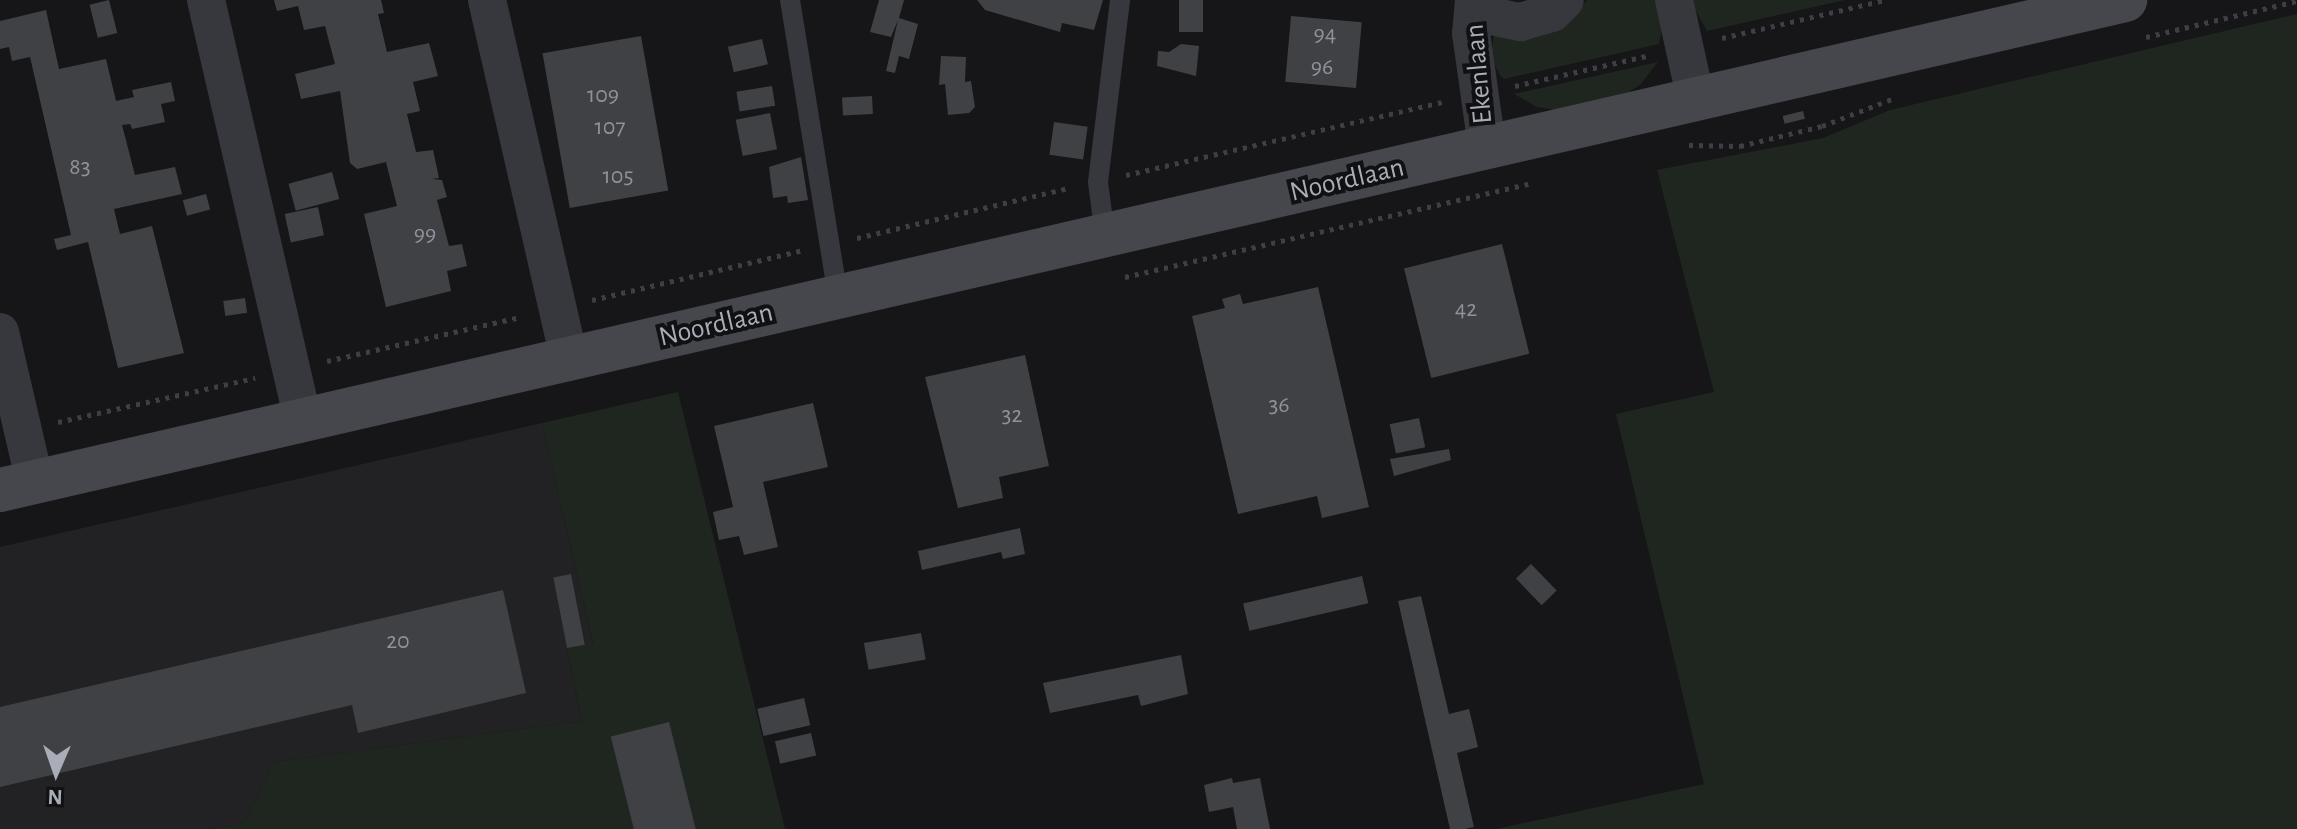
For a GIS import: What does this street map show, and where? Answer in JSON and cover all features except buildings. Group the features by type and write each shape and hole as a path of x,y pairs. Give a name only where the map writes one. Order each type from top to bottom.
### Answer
{"street":[{"path":"206,0 303,421"},
{"path":"487,0 569,359"},
{"path":"1476,0 1491,16 1520,22 1552,13 1565,0"},
{"name":"Ekenlaan","path":"1476,0 1471,33 1487,147"},
{"path":"1674,0 1696,100"},
{"name":"Noordlaan","path":"0,332 17,486 1487,147 2108,12"}],"lane":[{"path":"790,0 838,297"},
{"path":"1105,236 1098,182 1120,0"}],"path":[{"path":"1686,47 1885,0"},
{"path":"2108,12 2297,1"},
{"path":"1687,145 1740,146 1822,126 1905,96"},
{"path":"1475,197 1535,182"}],"shaded area":[{"path":"1587,0 1655,0 1663,23 1659,44 1504,79 1500,75 1491,58 1494,32 1571,20"},
{"path":"1690,0 1845,0 1707,31"},
{"path":"2297,14 2297,829 1496,829 1704,784 1616,414 1714,392 1657,170 1823,138 1890,110"},
{"path":"1658,62 1640,85 1606,106 1569,112 1537,107 1514,94"},
{"path":"678,392 785,829 210,829 244,823 274,762 582,721 567,648 593,643 542,423"},
{"path":"542,423 593,644 567,649 582,721 274,762 244,823 210,829 0,829 0,547"}]}
